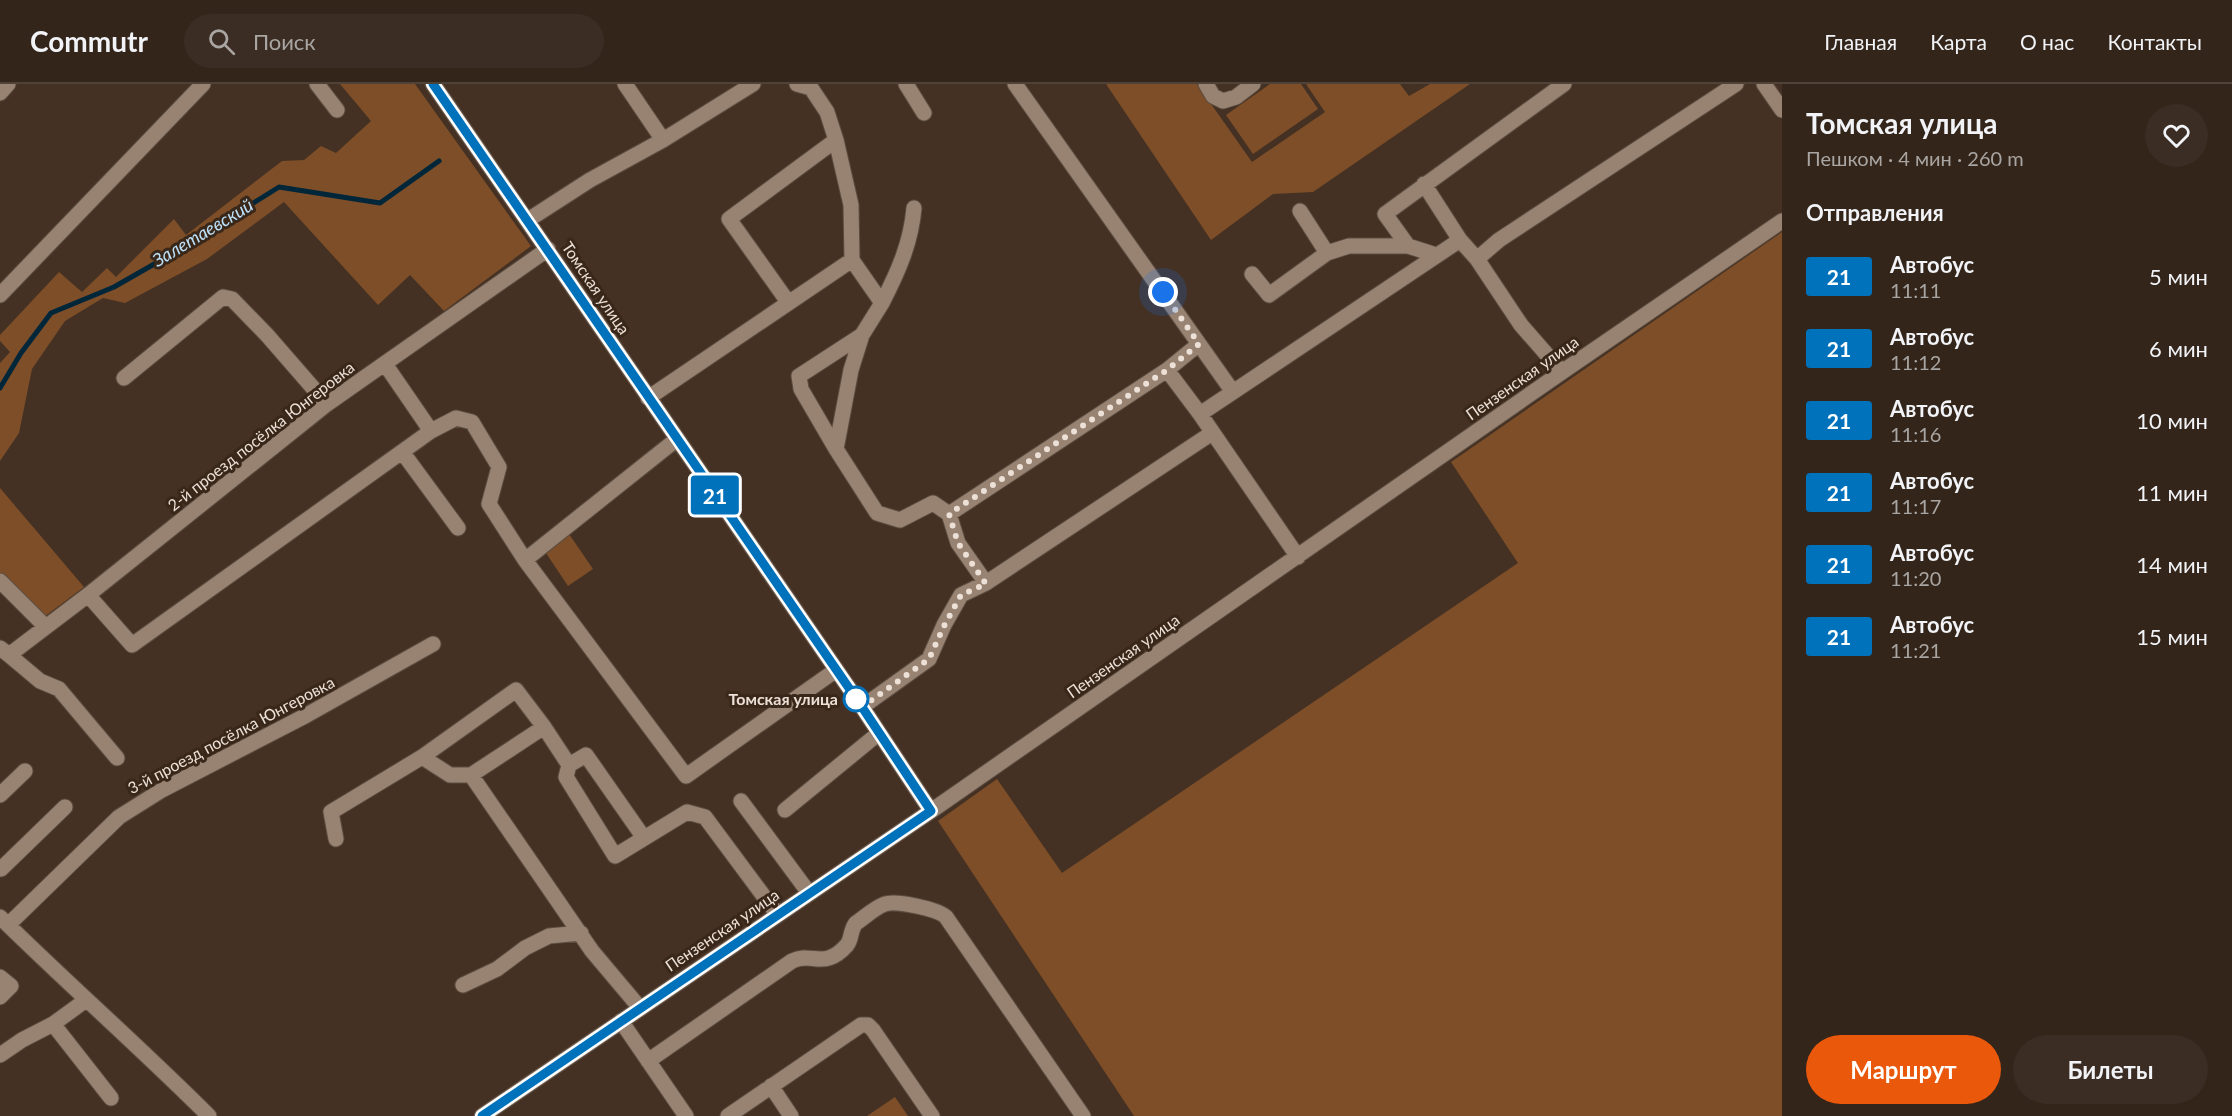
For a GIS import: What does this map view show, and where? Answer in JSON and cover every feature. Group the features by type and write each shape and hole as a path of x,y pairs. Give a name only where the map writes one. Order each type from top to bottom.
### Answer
{"street":[{"path":"0,93 8,84"},
{"path":"0,296 203,84"},
{"path":"317,84 337,110"},
{"name":"Томская улица","path":"433,84 862,707 931,811"},
{"path":"625,84 663,140"},
{"path":"528,220 590,180 663,140 753,84"},
{"path":"797,84 811,88 826,112 836,140 851,205 852,260 882,303"},
{"path":"906,84 924,112"},
{"path":"1015,84 1233,392"},
{"path":"1206,84 1214,96 1223,101 1236,97 1253,84"},
{"path":"1407,246 1385,214 1564,84"},
{"path":"1477,259 1499,240 1736,84"},
{"path":"1764,84 1782,110"},
{"path":"788,302 729,219 836,140"},
{"path":"1424,184 1460,240 1477,259 1521,326 1562,372"},
{"path":"836,449 851,370 862,335 901,266 912,229 914,208"},
{"path":"1300,211 1327,253"},
{"name":"Пензенская улица","path":"482,1116 931,811 1782,221"},
{"path":"1200,414 1460,240"},
{"path":"1252,274 1269,295 1327,253 1349,246 1407,246 1436,255"},
{"name":"2-й проезд посёлка Юнгеровка","path":"4,651 46,627 88,595 327,404 548,249"},
{"path":"648,398 852,260"},
{"path":"124,378 223,297 231,299 260,328 288,357 327,404"},
{"path":"862,335 799,376 801,389 877,513 900,520 933,503 949,514 958,543 986,584"},
{"path":"949,514 1167,370 1199,344"},
{"path":"385,364 431,431"},
{"path":"1167,370 1298,557"},
{"path":"88,595 132,645 431,431 456,418 472,422 499,467 489,504 525,560 687,776 836,670"},
{"path":"862,707 929,659 961,595 986,584 1212,433"},
{"path":"525,560 677,439"},
{"path":"403,453 458,528"},
{"path":"0,581 46,627"},
{"name":"3-й проезд посёлка Юнгеровка","path":"4,921 119,817 162,790 305,716 433,644"},
{"path":"4,651 40,681 59,689 117,758"},
{"path":"336,839 331,812 422,757 516,690 569,765"},
{"path":"422,757 450,775 471,776 544,727"},
{"path":"785,810 879,733"},
{"path":"644,838 586,754 569,765 566,777 615,856 687,812 705,818 777,914"},
{"path":"0,795 25,771"},
{"path":"471,776 592,951 640,1008"},
{"path":"741,801 809,893"},
{"path":"0,867 65,807"},
{"path":"648,1061 799,957 828,959 848,944 856,923 882,905 894,903 935,910 946,917 1083,1116"},
{"path":"4,921 157,1064 209,1116"},
{"path":"463,985 497,969 525,948 549,936 580,933"},
{"path":"0,977 11,986 0,997"},
{"path":"0,1055 22,1040 53,1024 86,1000"},
{"path":"621,1021 686,1116"},
{"path":"53,1024 111,1098"},
{"path":"728,1116 861,1024 868,1025 932,1116"},
{"path":"771,1086 791,1116"}],"shaded area":[{"path":"340,84 415,84 531,246 444,311 410,275 378,305 284,202 207,259 125,303 103,298 65,321 32,369 19,433 0,461 0,363 10,352 0,341 0,335 59,272 82,292 107,268 116,277 174,219 186,235 282,161 304,160 321,146 336,153 371,121"},
{"path":"1106,84 1197,84 1252,162 1325,112 1306,84 1400,84 1409,96 1430,84 1470,84 1313,192 1273,194 1211,240"},
{"path":"1270,84 1301,84 1318,109 1253,154 1226,115"},
{"path":"1782,232 1782,1116 1134,1116 938,821 997,779 1062,873 1518,563 1451,462"},
{"path":"0,488 84,587 44,617 0,573"},
{"path":"569,534 593,569 568,586 544,550"},
{"path":"895,1097 908,1116 867,1116"}],"waterway":[{"name":"Залетаевский","path":"0,388 21,353 51,313 114,287 279,187 380,203 439,161"}],"bus line":[{"name":"21","path":"433,84 862,707 931,811 482,1116"}],"place":[{"name":"Томская улица","path":"856,699"}],"route":[{"path":"856,699 862,707 929,659 961,595 986,584 958,543 949,514 1167,370 1199,344 1163,292"}]}
